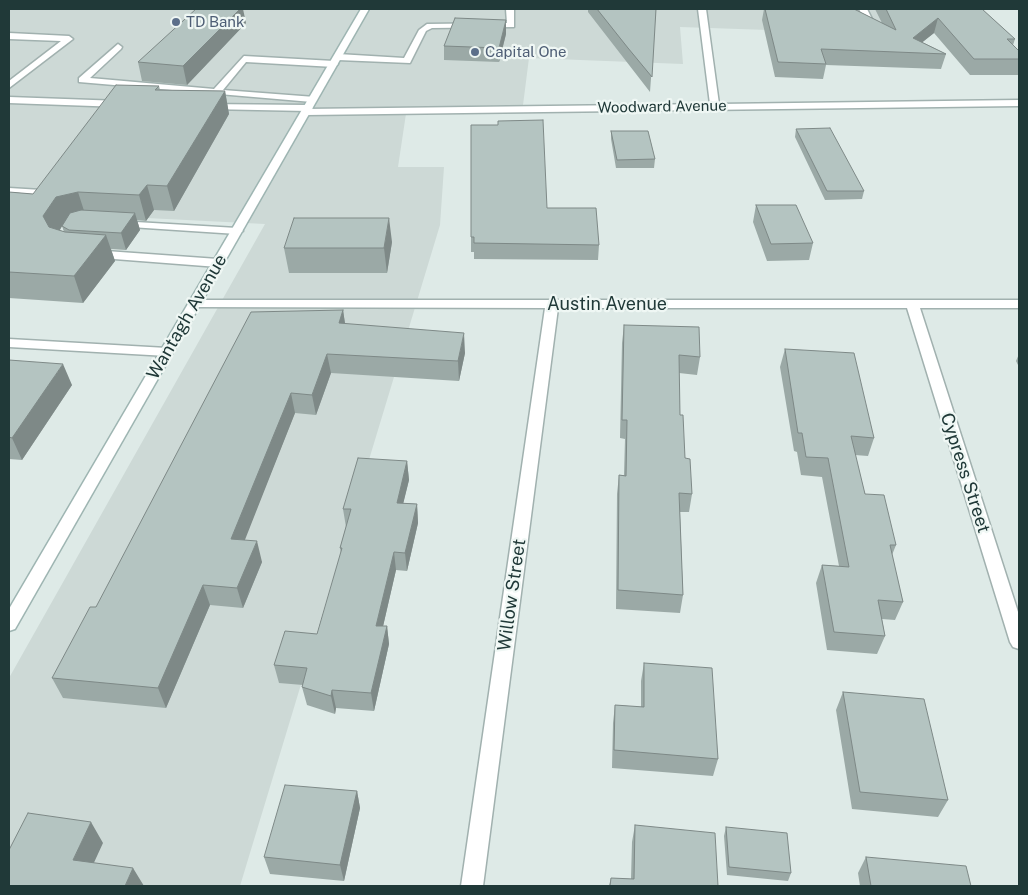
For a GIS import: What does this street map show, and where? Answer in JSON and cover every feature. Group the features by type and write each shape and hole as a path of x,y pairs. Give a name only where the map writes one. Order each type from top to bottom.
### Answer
{"street":[{"name":"Wantagh Avenue","path":"9,624 364,9"},
{"path":"216,92 244,59 407,61 423,30 430,26 511,25 510,9"},
{"path":"702,9 715,106"},
{"path":"863,9 871,25"},
{"path":"9,36 69,38 9,85"},
{"path":"118,47 82,80 216,92 309,106"},
{"path":"10,102 124,104 107,118"},
{"name":"Woodward Avenue","path":"309,106 715,106 1019,103"},
{"path":"198,106 309,106"},
{"path":"9,191 45,193 57,178"},
{"path":"105,223 237,231"},
{"path":"84,253 218,262"},
{"name":"Austin Avenue","path":"195,304 1019,304"},
{"name":"Willow Street","path":"472,886 552,304"},
{"name":"Cypress Street","path":"912,304 1019,642"},
{"path":"9,343 166,352"}],"shaded area":[{"path":"9,9 901,9 915,35 680,27 683,64 529,58 523,105 407,107 398,167 444,167 440,225 240,886 9,886 9,678 265,224 9,211"}],"building":[{"path":"196,9 240,9 183,66 138,62"},
{"path":"597,9 656,9 652,77 628,48"},
{"path":"765,9 854,9 896,30 886,9 982,9 1015,39 1007,39 1019,51 1019,59 974,59 938,18 913,38 946,54 821,49 826,64 778,62"},
{"path":"455,18 506,20 499,48 444,46"},
{"path":"116,85 159,86 155,90 225,91 167,186 147,185 139,195 78,192 56,197 43,216 49,227 65,232 106,235 74,276 9,272 9,192 33,194"},
{"path":"543,120 547,208 596,208 599,245 474,243 474,237 471,237 471,125 498,125 498,121"},
{"path":"830,128 864,191 827,191 796,129"},
{"path":"611,131 648,131 655,159 617,160"},
{"path":"756,205 796,205 813,243 771,244"},
{"path":"81,210 135,213 121,233 69,230 62,226 70,213"},
{"path":"294,218 389,218 384,248 284,248"},
{"path":"343,310 339,323 464,333 458,361 327,354 312,395 291,393 231,539 257,541 237,588 203,585 158,688 52,678 90,607 96,607 251,312"},
{"path":"624,325 699,327 700,357 679,355 680,415 683,415 685,458 690,459 692,494 679,493 683,595 618,590 619,475 626,476 627,420 622,420"},
{"path":"785,349 854,353 874,438 851,436 865,494 884,495 896,545 890,545 903,602 878,600 885,636 834,632 822,565 849,567 828,458 806,457 802,433 798,433"},
{"path":"9,360 63,364 12,438 9,437"},
{"path":"358,458 407,461 397,503 417,504 405,553 394,552 376,626 387,626 371,693 332,690 331,696 302,687 307,668 274,665 285,631 317,634 342,548 340,548 351,509 343,509"},
{"path":"644,663 712,668 718,759 614,750 615,705 644,707"},
{"path":"843,692 924,699 948,800 860,792"},
{"path":"285,785 357,791 340,865 264,857"},
{"path":"28,813 91,822 73,860 133,868 125,886 9,886 9,850"},
{"path":"635,825 715,833 718,886 610,886 611,878 634,879"},
{"path":"726,827 787,833 791,873 729,867"},
{"path":"866,857 966,866 971,886 871,886"}],"place":[{"name":"TD Bank","path":"176,22"},
{"name":"Capital One","path":"475,52"}]}
